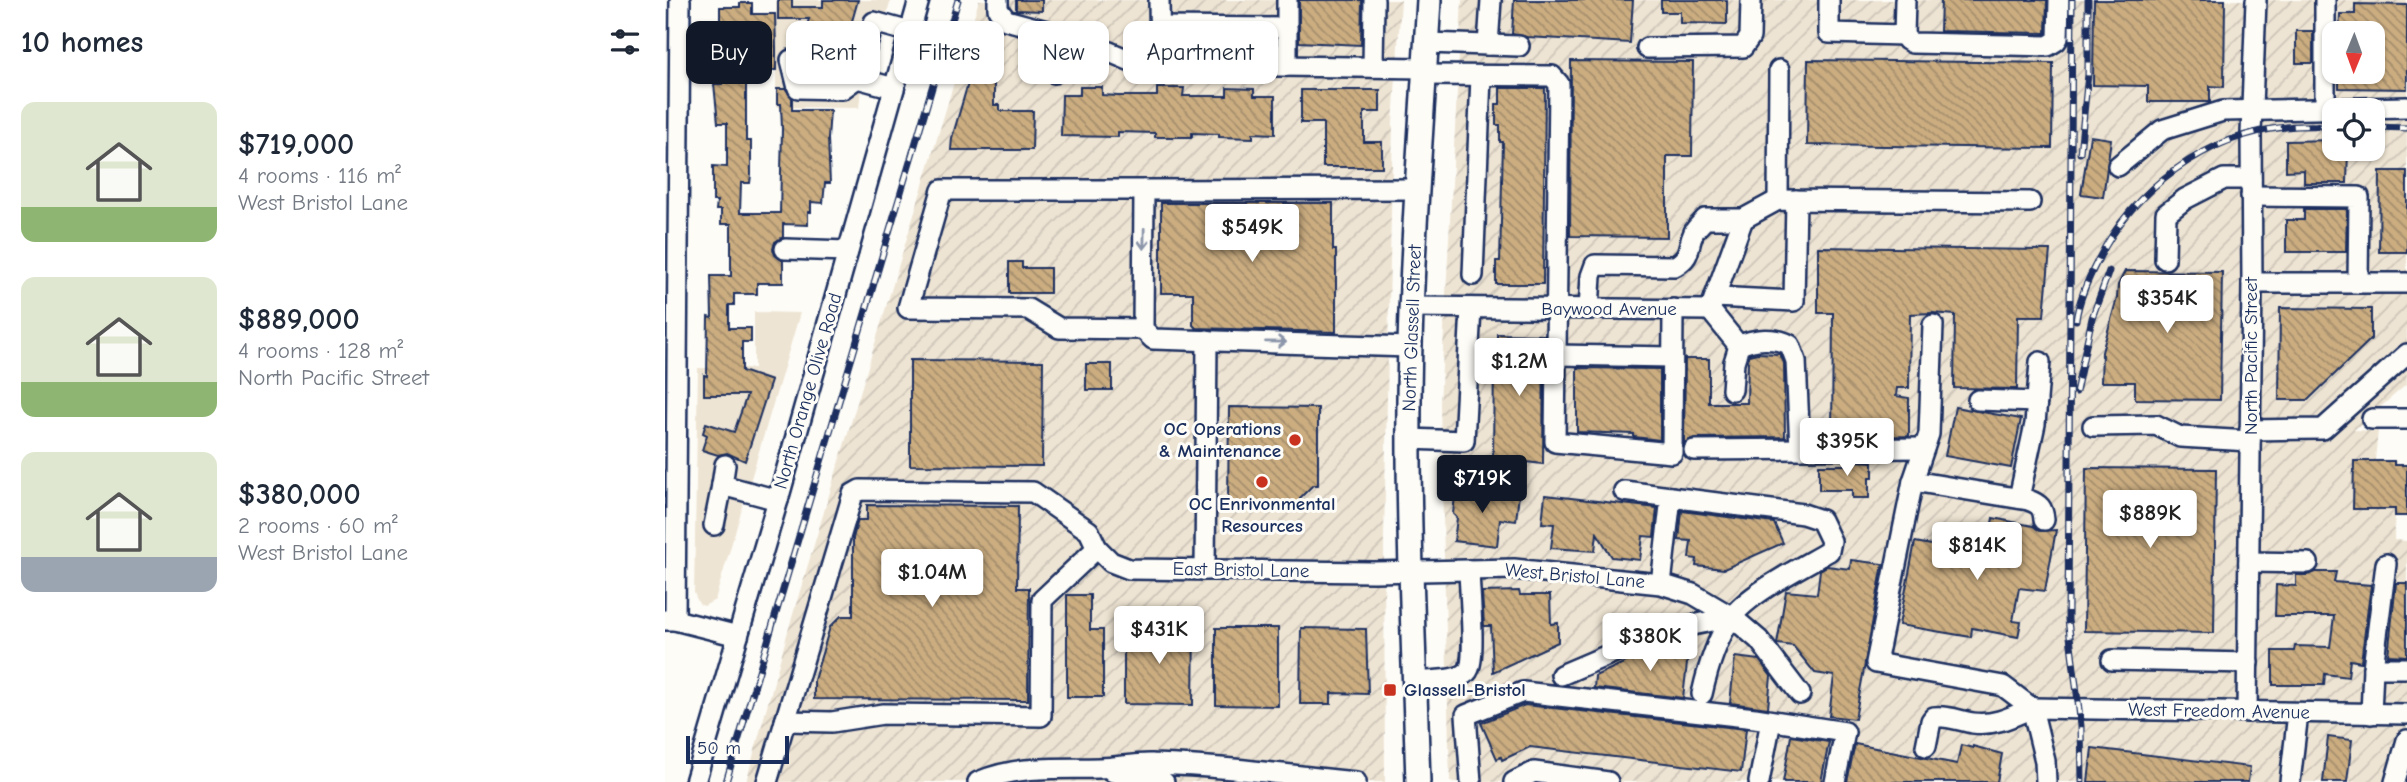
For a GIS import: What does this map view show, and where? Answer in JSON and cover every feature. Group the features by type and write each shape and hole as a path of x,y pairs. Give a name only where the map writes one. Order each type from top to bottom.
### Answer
{"main road":[{"name":"North Glassell Street","path":"1418,782 1411,572 1410,347 1429,0"}],"street":[{"path":"680,0 671,217 670,620 738,636"},
{"name":"North Orange Olive Road","path":"913,21 919,0"},
{"path":"998,0 998,9 1006,20 1018,23"},
{"path":"1159,0 1159,21"},
{"path":"1287,0 1287,66"},
{"path":"1373,67 1374,0"},
{"path":"1488,46 1491,0"},
{"path":"1647,48 1743,47 1751,37 1751,0"},
{"path":"1829,0 1829,33 1904,35"},
{"path":"1905,0 1904,35 1912,43 2048,46 2058,37 2060,0"},
{"name":"North Pacific Street","path":"2248,712 2251,188 2256,0"},
{"path":"2325,0 2325,98"},
{"path":"1278,28 1287,28"},
{"path":"1426,43 1519,47"},
{"path":"1278,66 1373,67 1481,76 1552,76 1559,84 1555,442 1672,453 1673,309"},
{"path":"1779,70 1787,200"},
{"path":"1473,275 1481,76"},
{"path":"797,84 798,88 842,89 849,84"},
{"path":"879,84 894,88"},
{"name":"North Orange Olive Road","path":"695,782 895,84"},
{"path":"2385,107 2407,107"},
{"path":"2118,166 2162,130 2223,111 2322,108"},
{"path":"2165,259 2166,214 2185,199 2224,179 2251,188 2359,197 2358,283"},
{"path":"1143,328 1059,328 1028,309 908,308 942,190 1418,189"},
{"path":"1144,190 1143,328 1153,339 1410,347"},
{"path":"1589,309 1591,276 1595,265 1675,266 1685,260 1694,232 1705,219 1742,219 1787,200 2030,202"},
{"name":"Baywood Avenue","path":"1411,307 1673,309 1713,304 1794,301 1787,200"},
{"path":"1732,390 1734,362 1739,346 1713,304 1742,219"},
{"path":"785,250 848,251"},
{"path":"2252,283 2407,284"},
{"path":"1409,439 1464,441 1471,308"},
{"path":"1933,325 1929,434 1913,481 1876,663 2003,686 2032,708 2045,761 2046,782"},
{"path":"1205,570 1207,340"},
{"path":"1739,346 1758,340 1785,342 1790,345 1796,361 1800,449"},
{"path":"2093,426 2156,425 2180,437 2250,436 2323,429 2407,354"},
{"path":"1556,355 1672,357"},
{"path":"2019,498 2035,424 2039,362"},
{"path":"1978,401 2036,402"},
{"path":"2372,419 2407,419"},
{"path":"1694,450 1924,448"},
{"path":"714,525 725,465"},
{"path":"1913,481 2037,503 2043,509 2044,520"},
{"path":"722,485 778,500"},
{"name":"East Bristol Lane","path":"785,721 855,491 1028,491 1038,494 1093,540 1111,562 1129,569 1411,572"},
{"path":"1624,491 1803,514 1821,520 1831,541 1829,551 1769,586 1732,617 1712,656 1702,694"},
{"path":"1661,584 1671,497"},
{"path":"767,782 785,721 832,722 883,714 1041,716 1042,600 1093,540"},
{"path":"2249,562 2308,563"},
{"path":"2371,714 2373,667 2386,564"},
{"name":"West Bristol Lane","path":"1411,572 1530,569 1661,584 1693,594 1732,617 1759,640 1800,694"},
{"path":"1414,682 1465,675 1470,669 1472,654 1469,570"},
{"path":"1561,675 1658,635 1732,617"},
{"path":"2112,660 2248,663"},
{"path":"2373,667 2407,668"},
{"path":"1471,782 1466,715 1523,692 1845,732 1835,782"},
{"path":"1926,746 1934,717 1995,723 2032,708"},
{"name":"West Freedom Avenue","path":"2032,708 2407,715"},
{"path":"2290,782 2298,713"},
{"path":"1759,782 1771,721"},
{"path":"2395,782 2407,740"},
{"path":"978,782 1026,769 1151,764 1226,775 1356,782"},
{"path":"1102,768 1164,782"},
{"path":"1514,782 1534,772 1543,778 1608,782"}],"shaded area":[{"path":"776,0 891,0 880,38 880,21 786,21 786,84 867,84 861,88 859,108 776,107"},
{"path":"979,0 1401,0 1393,123 1384,537 1385,782 746,782 790,624 954,84 1004,84 1004,21 973,21"},
{"path":"1462,0 2407,0 2407,384 2354,430 2378,431 2375,460 2396,461 2394,540 2407,541 2407,782 1450,782 1440,404"},
{"path":"754,312 800,313 715,600 704,606 699,604 694,593 698,368 754,368"}],"building":[{"path":"778,0 792,0 792,7 823,7 823,0 858,0 852,21 778,19"},
{"path":"1016,0 1042,0 1042,11 1016,10"},
{"path":"1299,0 1362,0 1361,45 1299,42"},
{"path":"1514,0 1633,0 1630,43 1512,34"},
{"path":"1661,0 1727,0 1727,24 1680,23 1680,12 1661,12"},
{"path":"1941,0 2047,0 2046,33 1940,31"},
{"path":"2094,0 2225,0 2224,87 2210,86 2210,102 2148,102 2148,86 2093,85"},
{"path":"740,3 752,3 752,14 775,14 776,70 772,70 772,21 720,21 720,7 740,7"},
{"path":"2355,4 2407,5 2407,89 2339,88 2339,84 2385,84 2385,21 2340,21 2340,14 2355,14"},
{"path":"2296,31 2313,31 2313,63 2296,63"},
{"path":"1808,60 2053,63 2052,148 1807,145"},
{"path":"1571,61 1693,62 1692,156 1667,156 1667,237 1570,236"},
{"path":"714,84 746,84 746,141 751,141 751,175 750,183 741,183 740,213 780,213 782,129 781,104 777,104 777,89 786,89 792,98 792,110 830,110 830,183 825,183 823,203 811,202 808,225 783,224 783,237 775,242 773,249 775,255 783,261 783,283 757,283 757,294 734,294 734,305 729,305 729,328 751,328 751,342 742,342 742,371 771,381 745,461 727,453 718,455 702,450 707,435 703,433 706,423 734,432 747,395 704,395 708,317 712,318 711,276 731,276 731,224 721,224 721,210 716,210 717,201 713,201 713,166 727,167 727,123 718,123"},
{"path":"968,84 994,84 994,105 1000,105 1000,111 1033,111 1032,150 951,150"},
{"path":"1080,87 1102,87 1102,95 1118,96 1157,96 1157,88 1184,88 1183,96 1227,96 1227,88 1254,89 1254,96 1275,96 1275,134 1253,133 1253,138 1192,133 1192,137 1155,137 1155,133 1118,132 1118,137 1061,136 1062,95 1080,95"},
{"path":"1500,88 1545,88 1543,284 1496,284 1496,261 1500,261 1503,142 1500,142 1500,125 1496,125 1496,104 1500,104"},
{"path":"1301,90 1380,90 1380,112 1364,112 1364,142 1382,142 1382,167 1323,167 1323,123 1301,123"},
{"path":"2090,136 2111,139 2103,197 2081,194"},
{"path":"2322,140 2322,161 2348,161 2347,183 2304,183 2304,170 2286,171 2286,141"},
{"path":"2380,171 2407,171 2407,252 2379,252"},
{"path":"1161,203 1333,203 1336,332 1196,328 1193,325 1193,293 1161,293"},
{"path":"2304,209 2347,209 2346,252 2286,252 2286,220 2304,220"},
{"path":"1818,247 2050,250 2044,316 2018,316 2017,389 1954,388 1955,315 1910,314 1909,388 1897,388 1896,396 1909,398 1909,436 1832,437 1833,313 1818,313"},
{"path":"1009,262 1022,262 1022,268 1050,268 1050,293 1009,293"},
{"path":"2125,271 2222,272 2220,400 2135,399 2135,382 2101,382 2102,352 2118,285"},
{"path":"2280,308 2371,309 2371,339 2308,400 2279,400"},
{"path":"1497,334 1544,335 1543,464 1493,458 1494,356 1497,356"},
{"path":"1780,354 1784,363 1785,437 1694,438 1684,443 1685,359 1709,359 1709,403 1747,403 1749,355"},
{"path":"910,360 1043,361 1042,466 910,465"},
{"path":"1086,364 1112,364 1112,390 1086,390"},
{"path":"1577,368 1660,369 1660,440 1634,437 1634,434 1577,432"},
{"path":"1229,407 1318,408 1318,485 1313,485 1300,498 1300,503 1228,503"},
{"path":"1955,407 2021,419 2011,468 1945,456"},
{"path":"1853,461 1873,462 1873,477 1869,477 1869,498 1852,498 1852,490 1819,490 1819,465 1852,465"},
{"path":"2354,461 2394,461 2394,465 2407,465 2407,516 2395,516 2395,509 2353,509"},
{"path":"2086,468 2216,469 2214,633 2084,631"},
{"path":"1456,487 1519,494 1516,521 1500,519 1497,546 1454,541 1457,518 1453,514"},
{"path":"1545,495 1657,508 1654,537 1643,536 1640,560 1612,557 1597,533 1595,551 1551,548 1554,524 1542,523"},
{"path":"867,505 1018,506 1017,588 1029,588 1028,700 814,699 814,680 830,627 841,616 853,616 853,538 858,520 867,520"},
{"path":"1682,511 1774,523 1783,543 1724,569 1696,566 1697,559 1689,558 1691,541 1679,540"},
{"path":"1993,518 2033,526 2040,531 2056,530 2045,591 2019,588 2013,621 2021,622 2018,637 1972,628 1971,637 1899,625 1915,542 1986,555"},
{"path":"1851,560 1883,564 1855,719 1829,716 1834,676 1815,673 1793,646 1777,644 1786,591 1817,594 1820,570 1827,566 1850,569"},
{"path":"2336,572 2334,582 2371,585 2361,662 2350,660 2348,677 2325,674 2324,685 2273,685 2273,651 2294,651 2295,646 2330,647 2334,616 2275,616 2276,585 2296,586 2296,575"},
{"path":"2396,583 2407,583 2407,656 2388,655"},
{"path":"1519,591 1520,595 1550,595 1551,624 1558,623 1558,642 1493,672 1491,626 1484,626 1482,592"},
{"path":"1067,595 1090,595 1090,630 1103,630 1103,697 1067,697"},
{"path":"1124,627 1194,627 1193,705 1124,704"},
{"path":"1216,628 1278,628 1278,706 1216,705"},
{"path":"1301,628 1366,629 1368,694 1331,693 1331,704 1300,704"},
{"path":"1690,638 1683,698 1594,688 1595,676 1657,648 1660,650"},
{"path":"1735,657 1759,660 1771,676 1768,708 1730,703"},
{"path":"1525,705 1746,729 1741,772 1530,747 1502,760 1501,757 1497,759 1481,723"},
{"path":"1791,736 1829,742 1821,782 1783,782"},
{"path":"2328,737 2352,740 2347,782 2323,782"},
{"path":"1855,744 1957,764 1961,745 2002,754 1997,782 1847,782"},
{"path":"2092,748 2250,767 2248,782 2088,782"}],"railway":[{"path":"726,782 958,0"},
{"path":"2072,0 2068,620 2081,726 2082,782"},
{"path":"2080,153 2088,74 2088,0"},
{"path":"2076,320 2087,282 2098,260 2113,234 2152,188 2201,154 2228,141 2256,132 2292,126 2322,126"},
{"path":"2385,127 2407,128"},
{"path":"2076,392 2092,318 2109,271"}],"place":[{"name":"OC Operations & Maintenance","path":"1295,440"},
{"name":"OC Enrivonmental Resources","path":"1262,482"},
{"name":"Glassell-Bristol","path":"1390,690"}]}
